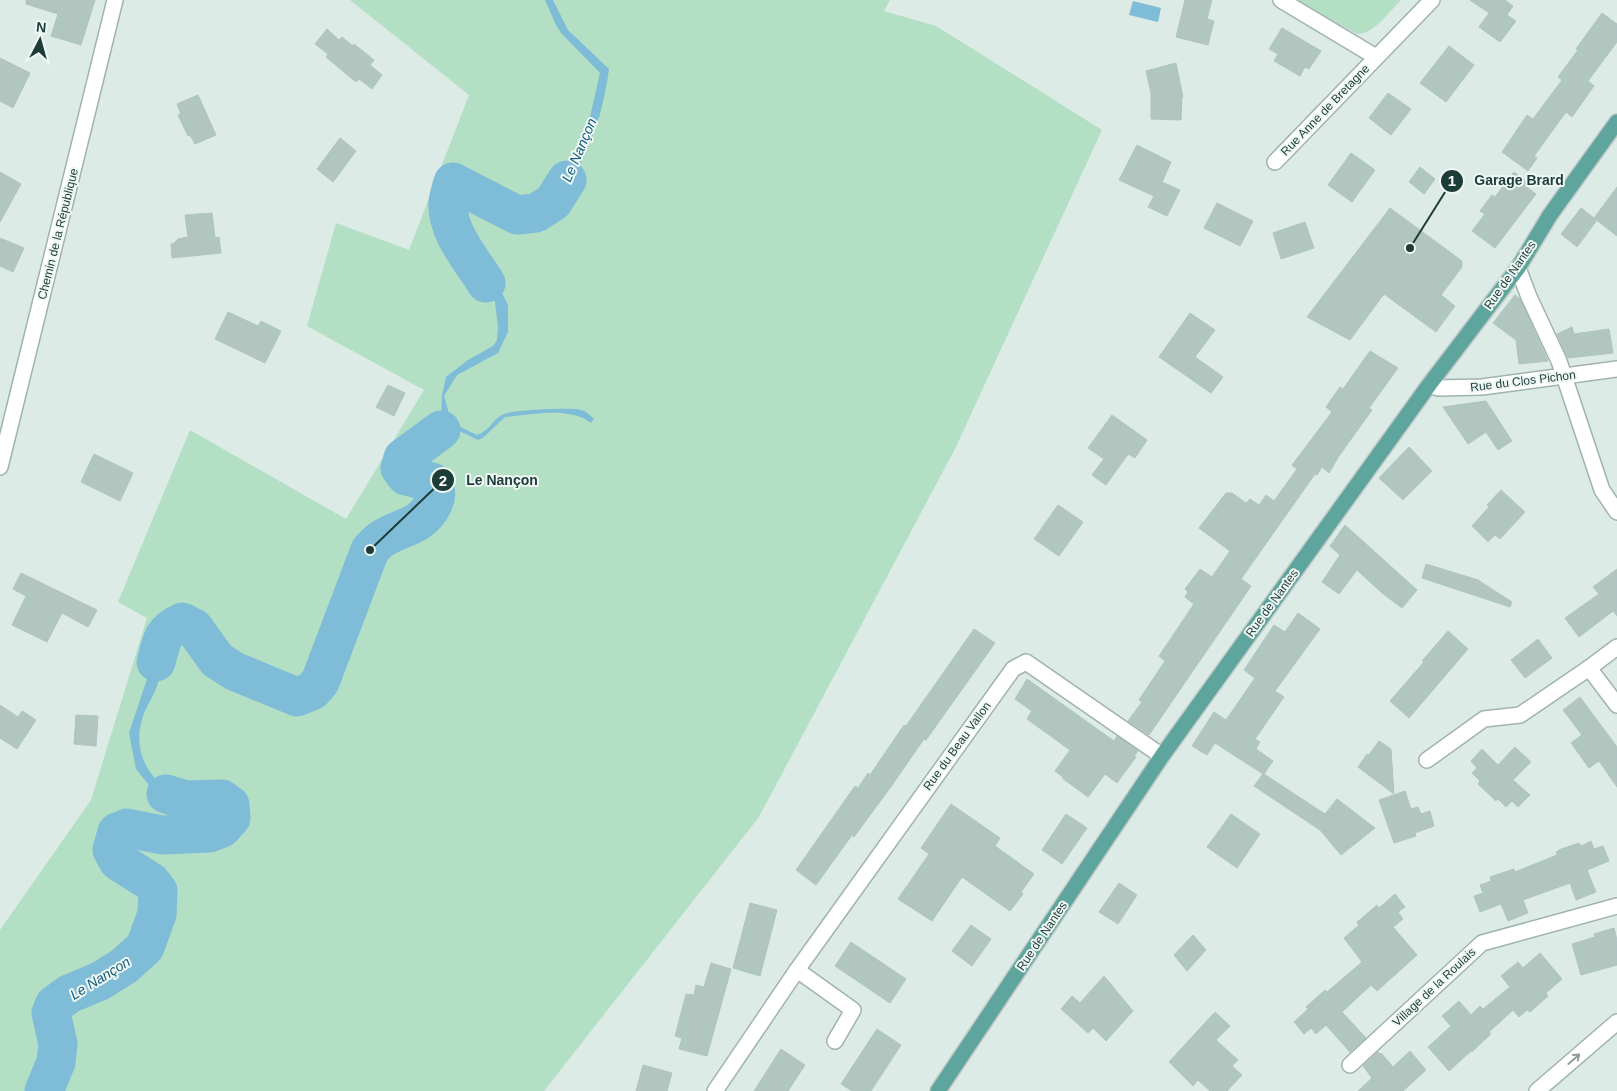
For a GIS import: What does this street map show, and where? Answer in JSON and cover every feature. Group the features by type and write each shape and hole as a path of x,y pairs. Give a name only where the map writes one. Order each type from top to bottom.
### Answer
{"main road":[{"name":"Rue de Nantes","path":"938,1091 1162,756 1428,385 1518,268 1550,215 1617,122"}],"street":[{"name":"Chemin de la République","path":"0,467 115,0"},
{"name":"Rue Anne de Bretagne","path":"1281,0 1376,58"},
{"name":"Rue Anne de Bretagne","path":"1275,162 1432,0"},
{"path":"1518,268 1559,361 1602,490 1617,512"},
{"name":"Rue du Clos Pichon","path":"1428,385 1438,388 1482,387 1617,369"},
{"path":"1427,760 1484,719 1520,715 1617,647"},
{"name":"Rue du Beau Vallon","path":"715,1091 797,970 1013,668 1026,662 1162,756"},
{"path":"1589,668 1617,705"},
{"name":"Village de la Roulais","path":"1350,1065 1482,943 1617,906"},
{"path":"797,970 853,1010 835,1041"},
{"path":"1537,1091 1617,1022"}],"green space":[{"path":"350,0 890,0 884,11 936,26 1102,130 955,449 759,817 544,1091 0,1091 0,930 91,800 147,618 118,602 190,430 346,519 424,390 307,326 336,223 409,250 469,95"},
{"path":"1296,0 1401,0 1375,27 1369,31 1357,34"}],"water":[{"path":"545,0 553,0 568,30 609,69 597,125 574,179 560,203 552,214 532,228 520,229 503,225 456,197 449,228 495,279 508,305 508,332 498,353 457,375 444,396 452,423 477,435 485,431 500,416 519,411 575,409 585,411 594,419 591,423 582,418 561,413 505,417 484,437 478,440 451,427 402,462 401,467 405,472 433,473 441,485 442,501 414,533 368,554 353,606 322,691 315,700 295,709 207,674 183,633 174,631 163,643 158,683 145,711 140,728 141,753 148,769 165,789 181,796 212,786 228,785 236,787 244,791 247,797 248,811 244,820 227,836 221,840 203,845 166,848 127,836 113,839 110,860 151,871 161,878 159,907 152,936 146,954 126,964 108,989 62,1007 50,1014 66,1041 67,1049 52,1091 39,1091 53,1055 44,1013 53,1001 106,977 142,946 146,935 153,900 152,889 109,861 103,852 114,828 167,839 181,838 214,833 228,818 224,806 225,799 182,801 161,796 152,789 136,769 129,733 150,670 156,639 168,625 183,622 207,656 220,668 291,700 307,693 317,679 364,550 376,540 413,523 429,504 431,497 426,479 408,477 399,479 392,462 437,431 441,420 442,395 446,377 468,360 493,346 497,340 498,327 495,302 444,231 441,213 447,182 498,210 516,217 534,213 545,207 554,196 571,164 590,117 600,73 561,33"},
{"path":"1133,1 1161,8 1158,22 1129,15"}],"building":[{"path":"26,0 95,0 81,45 51,36 58,14 26,4"},
{"path":"1185,0 1212,0 1207,19 1214,21 1208,45 1176,37"},
{"path":"1470,0 1505,0 1513,6 1507,15 1516,21 1500,42 1479,27 1489,13"},
{"path":"1602,13 1617,24 1617,42 1588,81 1594,86 1572,117 1566,112 1534,156 1537,158 1528,171 1502,152 1527,115 1533,119 1562,80 1558,77"},
{"path":"1282,28 1321,51 1309,69 1305,67 1300,76 1274,61 1278,54 1269,49"},
{"path":"327,29 339,40 342,37 374,60 370,65 382,75 372,89 359,79 356,82 326,57 328,54 315,44"},
{"path":"1449,46 1474,65 1446,102 1420,83"},
{"path":"0,58 30,73 13,108 0,101"},
{"path":"1176,63 1183,97 1181,120 1151,119 1151,93 1146,71"},
{"path":"1388,93 1411,109 1391,135 1369,118"},
{"path":"198,95 216,135 195,144 190,135 188,136 178,115 181,114 177,104"},
{"path":"340,138 356,151 333,182 317,169"},
{"path":"1137,145 1171,162 1162,182 1180,190 1167,216 1148,207 1154,196 1119,180"},
{"path":"1351,153 1375,170 1352,202 1328,185"},
{"path":"1420,167 1435,179 1424,194 1409,182"},
{"path":"0,172 21,184 0,222"},
{"path":"1514,172 1527,182 1524,185 1536,194 1495,248 1472,231 1485,214 1480,211 1492,195 1495,197"},
{"path":"1617,187 1617,236 1597,220 1577,247 1561,234 1581,208 1594,218"},
{"path":"1217,203 1253,221 1240,246 1204,228"},
{"path":"1390,208 1462,261 1462,267 1441,295 1455,306 1436,332 1384,294 1350,340 1307,317"},
{"path":"212,213 215,238 219,237 221,253 172,258 171,244 178,239 188,237 185,215"},
{"path":"1305,222 1314,248 1281,259 1273,233"},
{"path":"0,238 24,248 13,272 0,266"},
{"path":"1515,295 1520,299 1548,361 1519,364 1516,340 1493,323"},
{"path":"228,312 258,326 261,321 281,331 265,363 215,339"},
{"path":"1190,313 1215,330 1195,357 1223,377 1211,393 1159,357"},
{"path":"1572,327 1574,334 1609,329 1613,353 1568,358 1557,334"},
{"path":"1370,351 1398,368 1369,408 1372,410 1329,473 1322,467 1317,475 1315,474 1241,579 1251,586 1149,735 1128,721 1142,702 1139,700 1165,661 1159,656 1194,604 1185,597 1188,592 1185,589 1200,569 1212,577 1230,551 1199,528 1226,493 1232,493 1246,503 1250,499 1259,505 1266,495 1274,501 1297,469 1292,465 1332,412 1326,407 1340,387 1343,389"},
{"path":"388,385 405,393 394,416 376,407"},
{"path":"1486,401 1512,441 1498,450 1486,432 1468,444 1443,407"},
{"path":"1112,415 1147,440 1135,458 1128,454 1106,485 1092,475 1104,459 1088,448"},
{"path":"1409,447 1432,471 1403,500 1379,478"},
{"path":"94,454 133,473 120,501 81,482"},
{"path":"1501,490 1525,512 1500,539 1495,535 1488,542 1472,526"},
{"path":"1058,505 1083,522 1059,556 1034,539"},
{"path":"1345,525 1417,590 1402,608 1357,570 1339,594 1322,582 1340,555 1330,546"},
{"path":"1426,564 1478,580 1512,602 1510,607 1422,578"},
{"path":"1617,569 1617,616 1613,611 1579,637 1565,618 1599,594 1593,587"},
{"path":"21,573 97,610 88,627 62,613 47,642 12,625 26,596 13,589"},
{"path":"1298,613 1320,629 1275,691 1284,697 1255,739 1260,742 1256,749 1273,761 1264,774 1325,814 1337,799 1375,828 1341,855 1320,830 1254,786 1263,774 1215,743 1207,755 1192,746 1214,712 1226,720 1255,678 1244,670 1274,625 1285,632"},
{"path":"974,629 995,643 926,740 924,739 854,837 852,835 816,885 796,870 855,786 858,788 868,773 870,775"},
{"path":"1448,631 1468,649 1409,718 1390,701"},
{"path":"1538,639 1552,658 1525,678 1511,660"},
{"path":"1027,679 1114,741 1117,736 1138,751 1134,756 1136,757 1117,783 1105,774 1088,797 1055,771 1070,750 1027,719 1032,711 1015,699"},
{"path":"1580,697 1617,747 1617,787 1599,761 1589,768 1571,743 1582,735 1563,710"},
{"path":"0,705 18,717 22,711 36,720 17,749 0,738"},
{"path":"76,715 98,716 96,746 74,744"},
{"path":"1379,741 1391,749 1394,794 1358,767"},
{"path":"1515,747 1531,762 1513,780 1530,795 1518,807 1512,801 1506,807 1498,799 1496,801 1478,784 1480,781 1472,773 1477,768 1471,761 1482,749 1498,765"},
{"path":"1405,791 1411,809 1418,807 1421,814 1430,811 1434,826 1415,833 1416,836 1394,843 1379,800"},
{"path":"951,804 1000,838 995,846 1034,874 1021,892 1023,894 1010,911 962,877 932,921 898,899 929,854 921,848"},
{"path":"1066,814 1087,828 1062,864 1042,850"},
{"path":"1231,814 1260,834 1237,868 1207,847"},
{"path":"1591,841 1594,849 1603,846 1609,861 1587,870 1596,892 1576,900 1570,883 1523,900 1528,913 1508,921 1501,904 1480,912 1474,896 1483,893 1480,885 1491,881 1490,877 1514,869 1515,872 1557,855 1556,852 1561,849 1579,843 1581,846"},
{"path":"1119,883 1137,895 1118,924 1099,912"},
{"path":"1395,894 1405,907 1398,912 1403,919 1393,927 1417,955 1377,991 1371,985 1342,1012 1366,1038 1350,1052 1326,1025 1316,1034 1311,1028 1304,1034 1294,1022 1308,1009 1306,1007 1362,962 1344,938 1359,925 1357,922 1377,905 1379,908"},
{"path":"750,903 777,910 760,976 733,968"},
{"path":"971,925 991,939 972,966 952,951"},
{"path":"1614,928 1617,940 1617,965 1581,975 1572,944 1595,937 1594,934"},
{"path":"1193,935 1206,950 1187,971 1174,955"},
{"path":"851,942 906,979 890,1003 835,966"},
{"path":"1540,953 1562,979 1546,993 1548,996 1530,1012 1527,1010 1519,1017 1513,1010 1489,1032 1491,1034 1449,1071 1428,1047 1451,1026 1442,1016 1459,1001 1471,1015 1480,1006 1483,1009 1510,987 1501,976 1518,962 1523,968"},
{"path":"711,963 731,969 707,1056 679,1049 682,1038 675,1036 686,994 694,995 696,985 704,987"},
{"path":"1104,976 1133,1011 1106,1041 1093,1028 1088,1033 1061,1009 1072,996 1080,1003"},
{"path":"1215,1012 1230,1026 1216,1040 1238,1060 1232,1066 1242,1075 1227,1091 1210,1091 1198,1080 1193,1086 1169,1062"},
{"path":"877,1029 901,1045 871,1091 852,1091 841,1084"},
{"path":"781,1049 805,1065 788,1091 754,1091"},
{"path":"1410,1051 1426,1070 1403,1091 1358,1091 1372,1078 1363,1066 1378,1052 1393,1067"},
{"path":"643,1065 672,1073 667,1091 636,1091"}],"waterway":[{"name":"Le Nançon","path":"486,283 455,234 451,224 448,202 453,182 517,215 536,213 553,202 567,180"},
{"name":"Le Nançon","path":"156,662 163,638 170,630 182,622 194,628 217,660 234,671 297,697 312,691 320,682 370,550 382,539 423,518 433,504 436,493 432,482 406,476 400,468 403,458 441,430"},
{"name":"Le Nançon","path":"44,1091 56,1062 58,1044 51,1013 54,1005 69,994 100,981 124,966 145,947 157,914 158,891 151,882 118,861 112,850 117,832 127,828 162,835 209,833 222,828 231,818 230,805 222,799 186,800 166,794"}],"place":[{"name":"Garage Brard","path":"1410,248"},
{"name":"Le Nançon","path":"370,550"}]}
